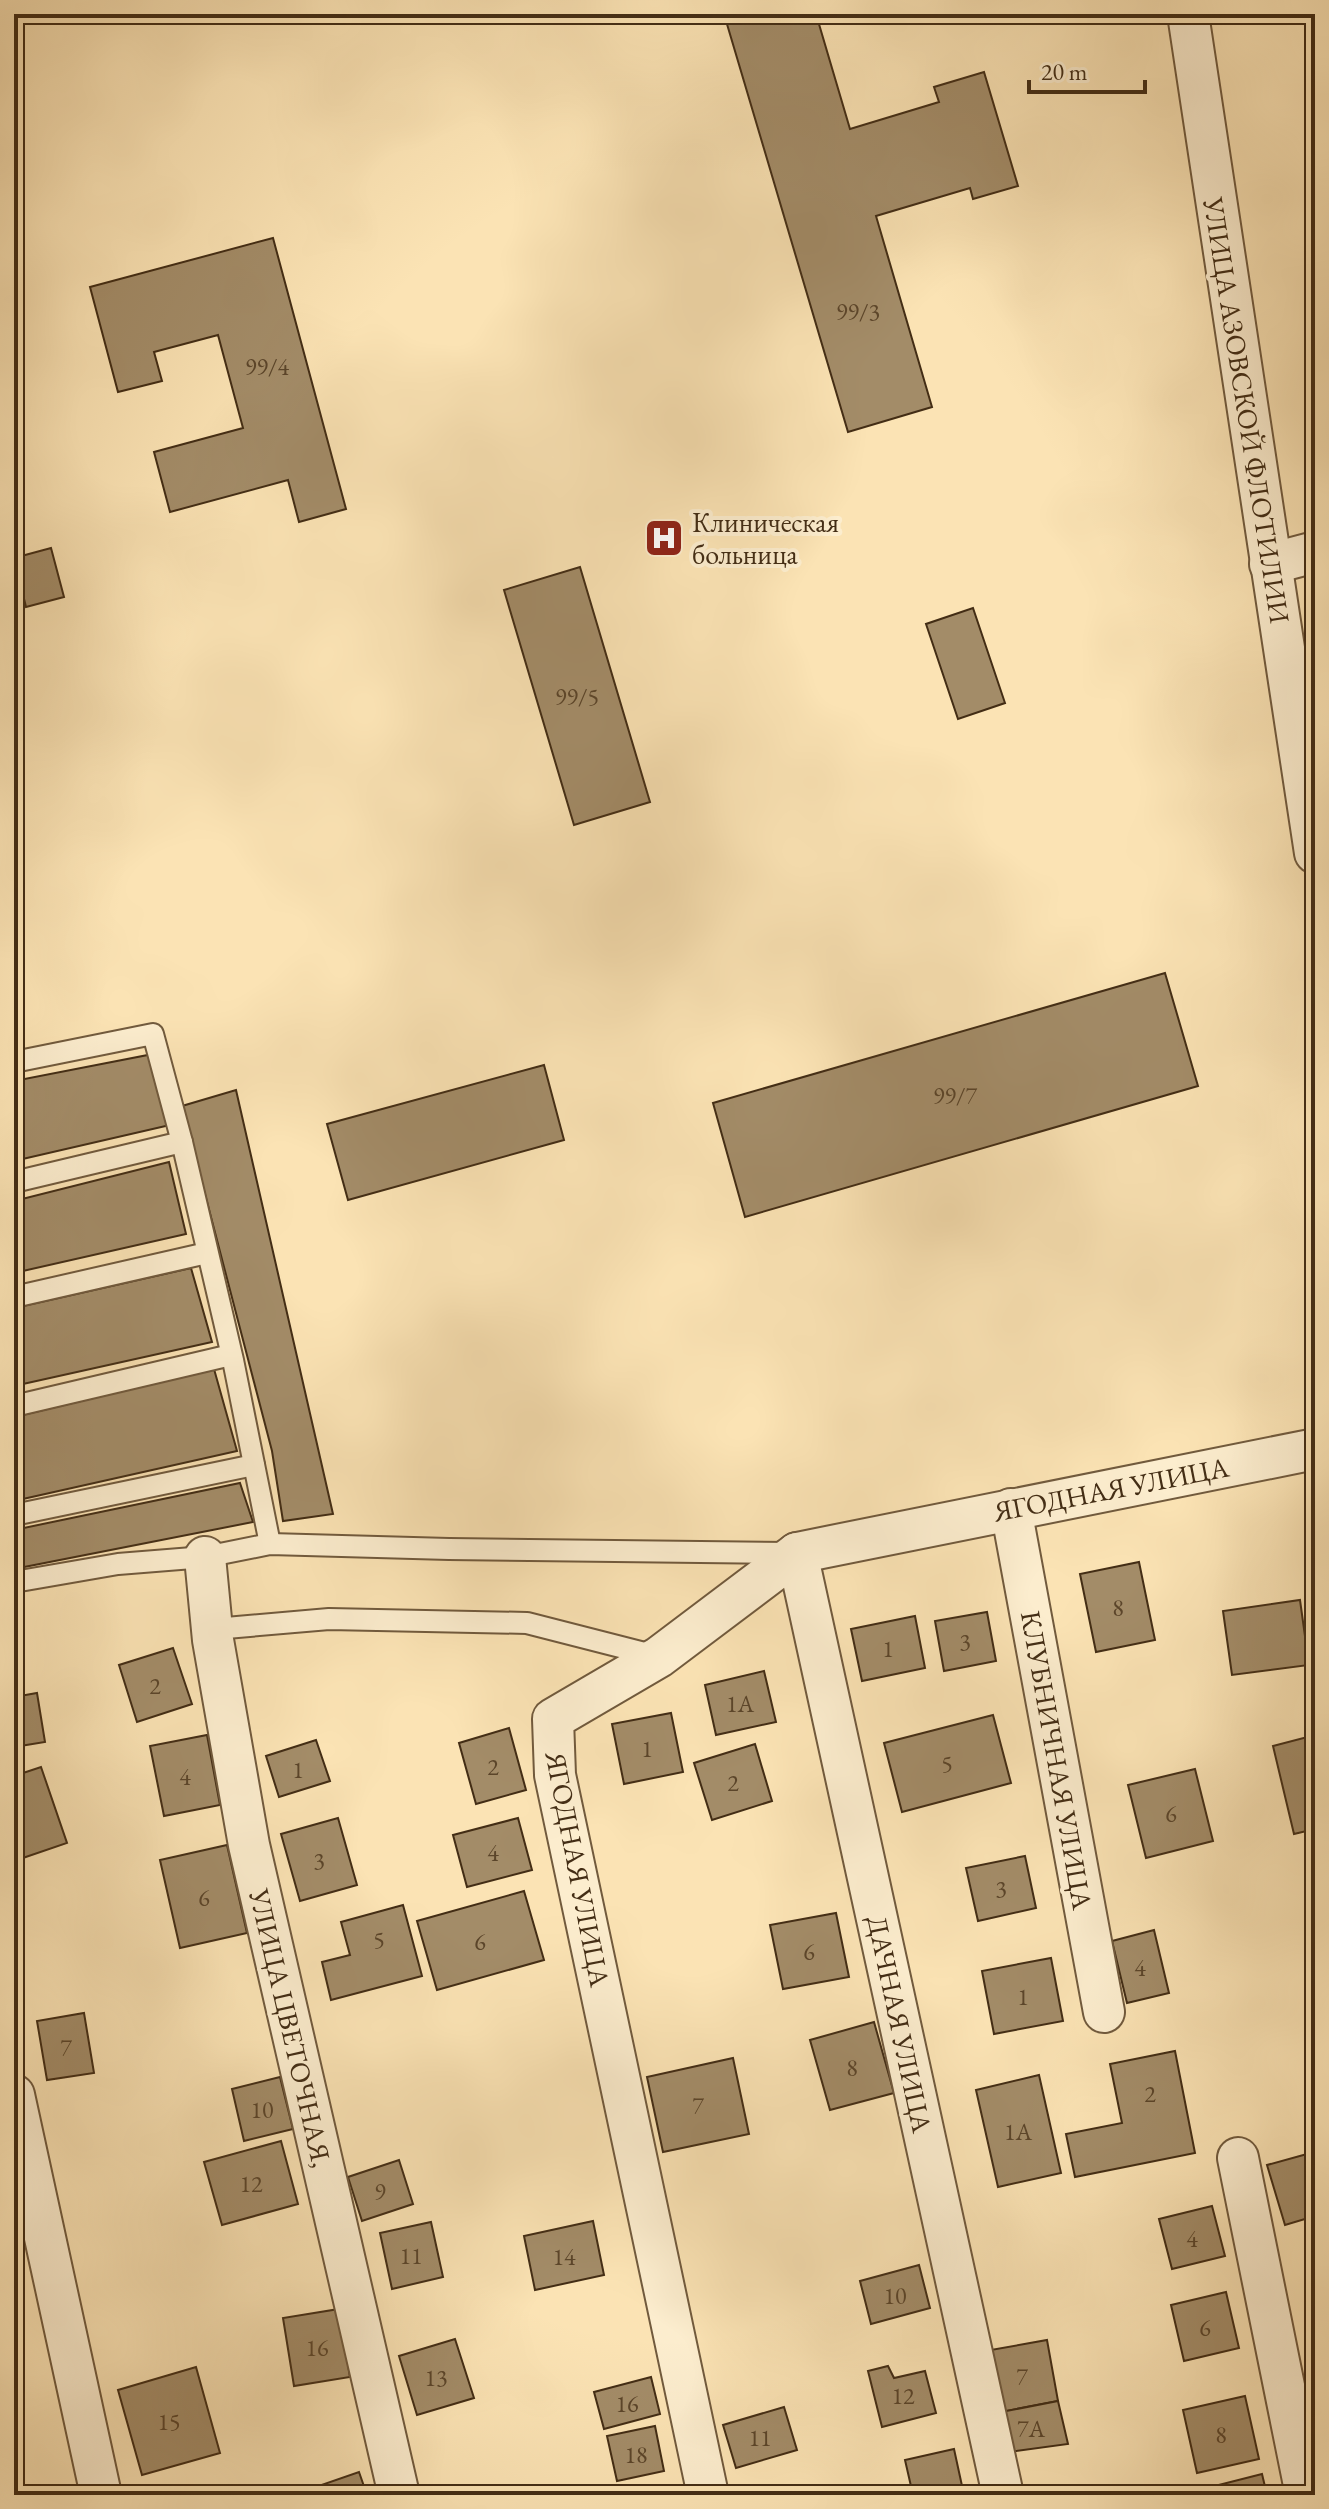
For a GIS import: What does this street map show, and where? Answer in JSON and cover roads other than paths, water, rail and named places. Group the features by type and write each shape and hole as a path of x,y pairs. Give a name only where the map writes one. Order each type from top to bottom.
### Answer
{"street":[{"name":"УЛИЦА АЗОВСКОЙ ФЛОТИЛИИ","path":"1188,14 1315,853"},
{"path":"1270,564 1315,552"},
{"name":"ЯГОДНАЯ УЛИЦА","path":"708,2495 555,1775 553,1719 659,1657 797,1553 1315,1449"},
{"name":"КЛУБНИЧНАЯ УЛИЦА","path":"1011,1509 1104,2012"},
{"name":"ДАЧНАЯ УЛИЦА","path":"797,1553 1003,2495"},
{"name":"УЛИЦА ЦВЕТОЧНАЯ,","path":"205,1557 213,1640 249,1845 399,2495"},
{"path":"14,2095 101,2495"},
{"path":"1238,2158 1306,2495"}],"lane":[{"path":"14,1062 153,1034 182,1142 231,1355 270,1544"},
{"path":"14,1182 182,1142"},
{"path":"14,1297 207,1253"},
{"path":"14,1406 231,1355"},
{"path":"14,1515 254,1465"},
{"path":"14,1582 118,1564 205,1557 270,1544 797,1553"},
{"path":"213,1640 226,1628 329,1619 527,1623 659,1657"}],"place":[{"name":"Клиническая больница","path":"664,538"}]}
